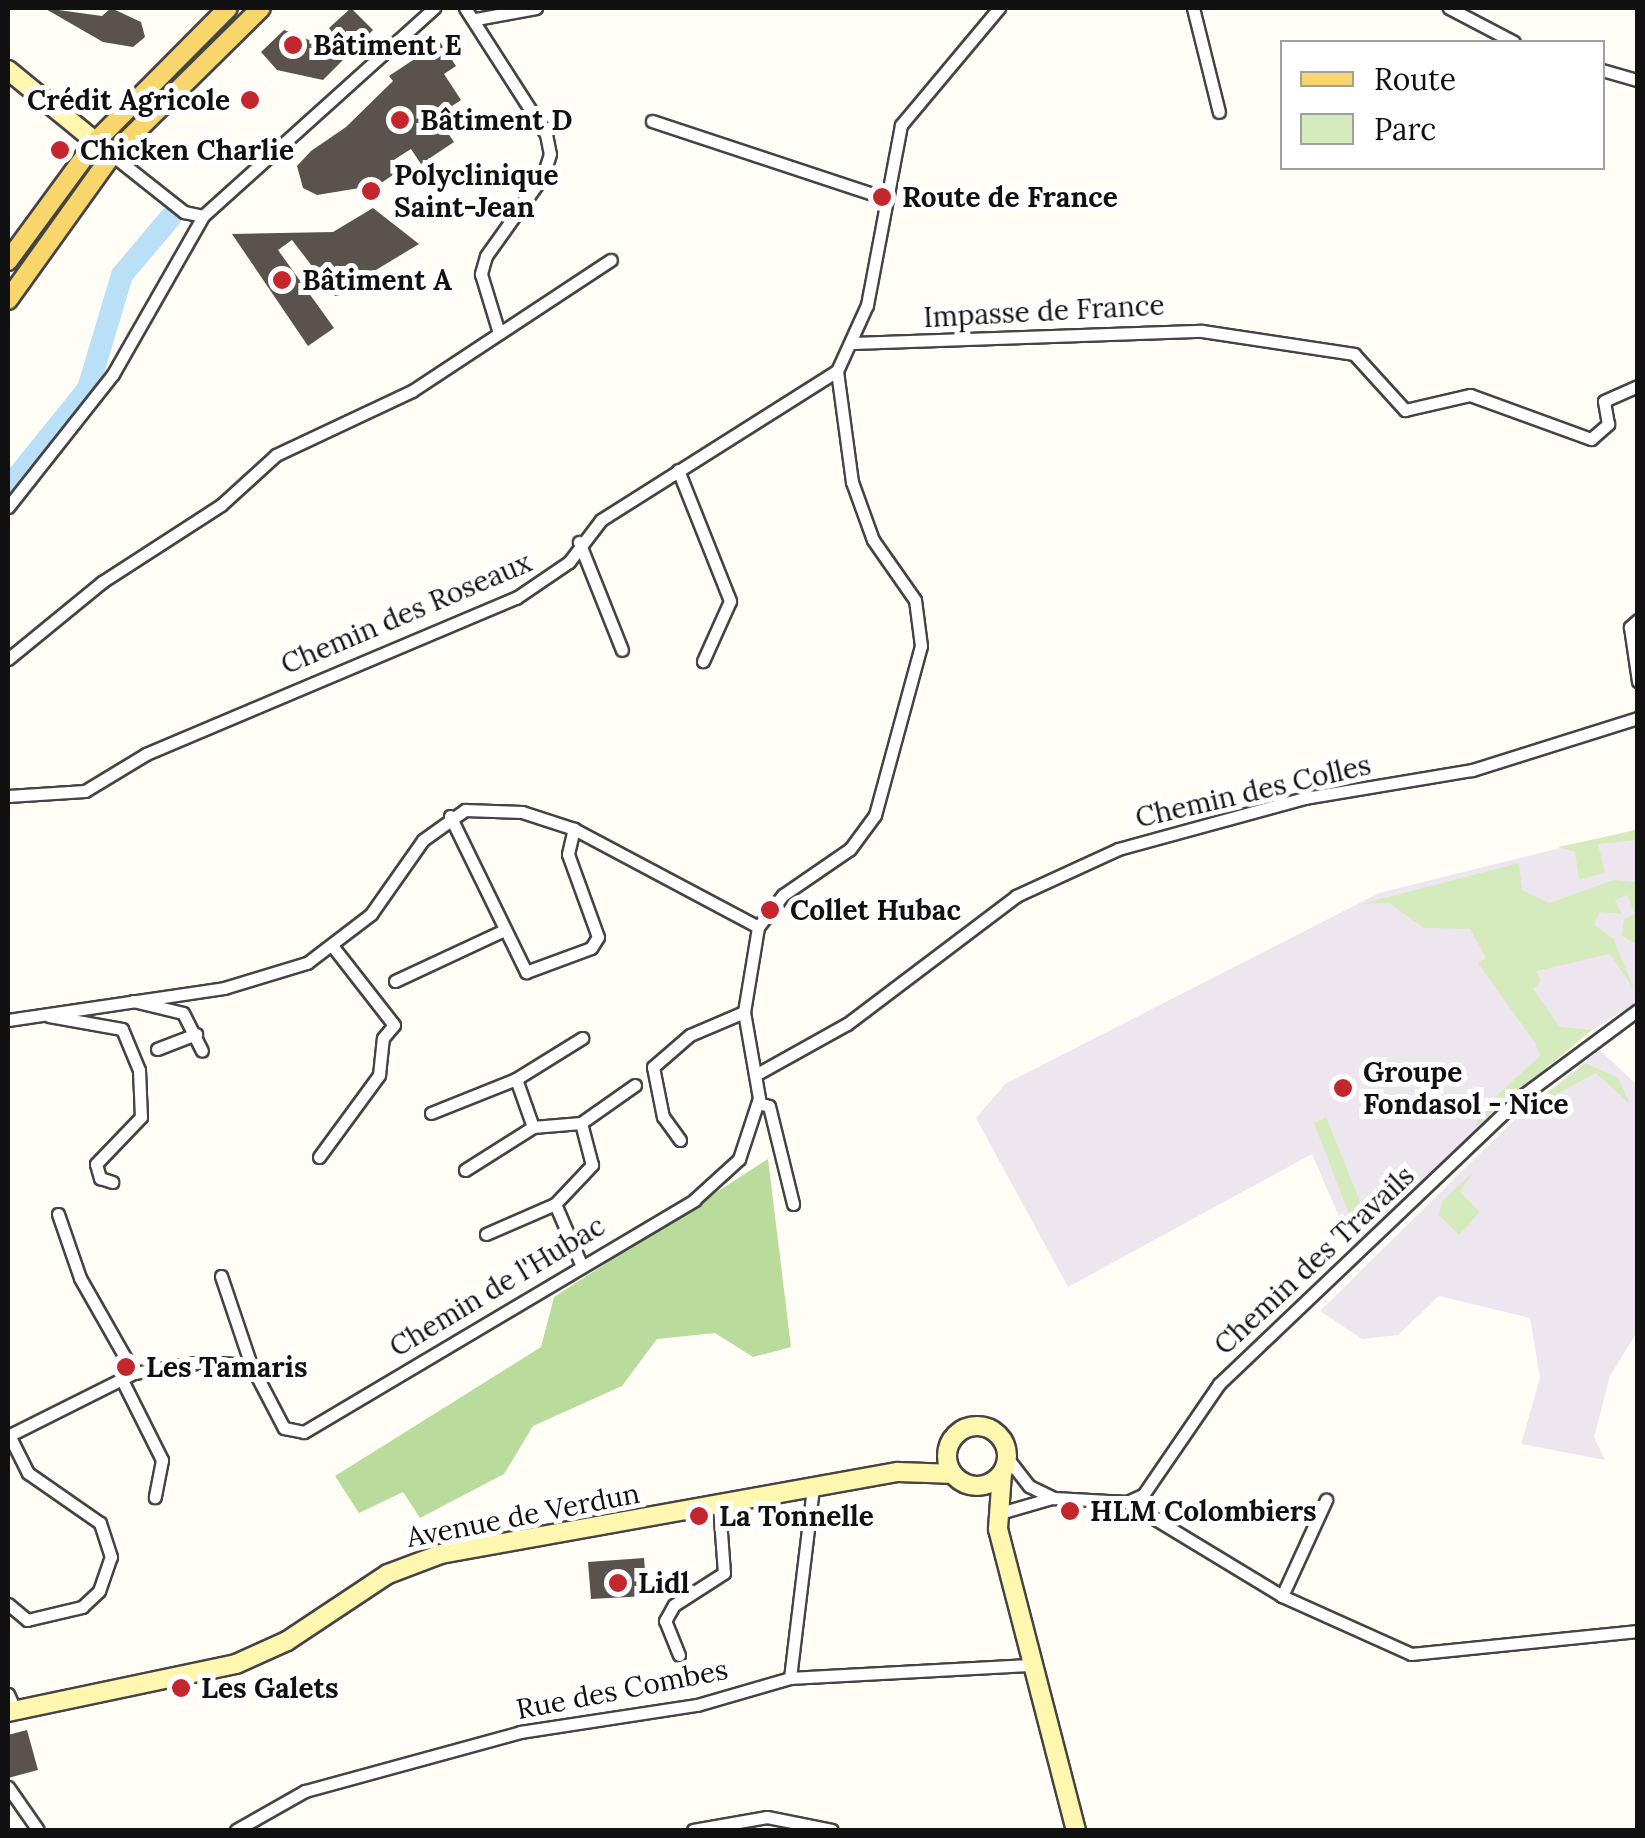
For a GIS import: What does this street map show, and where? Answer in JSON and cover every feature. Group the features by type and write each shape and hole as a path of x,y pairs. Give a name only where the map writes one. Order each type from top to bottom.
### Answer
{"main road":[{"path":"8,261 96,142 228,8"},
{"path":"8,300 112,155 260,8"},
{"path":"8,70 112,155"},
{"path":"998,1523 971,1486 953,1474 948,1447 964,1428 988,1427 1000,1436 998,1523 1076,1830"},
{"name":"Avenue de Verdun","path":"898,1472 948,1447"},
{"name":"Avenue de Verdun","path":"10,1705 236,1664 411,1562 898,1472 953,1474"},
{"path":"971,1486 1001,1473"}],"street":[{"path":"8,507 114,374 203,216 434,8"},
{"path":"465,8 476,19 546,134 550,154 544,176 486,256 481,274 499,334"},
{"path":"476,19 536,8"},
{"path":"793,1204 769,1106 759,1104 744,1012 758,926 784,895 850,850 875,815 921,646 915,600 874,540 852,482 837,371 854,343 867,306 882,197 908,115 999,8"},
{"path":"1193,8 1219,112"},
{"path":"1449,8 1510,40"},
{"path":"1605,71 1638,80"},
{"path":"652,120 882,197"},
{"path":"112,155 184,212 203,216"},
{"path":"8,660 102,582 221,505 276,455 412,391 611,260"},
{"name":"Impasse de France","path":"854,343 1202,331 1354,354 1405,410 1470,395 1591,439 1608,424 1604,401 1638,386"},
{"name":"Chemin des Roseaux","path":"8,796 85,791 146,754 516,598 554,575 579,542 678,470 837,371"},
{"path":"678,470 730,601 703,661"},
{"path":"579,542 622,650"},
{"path":"1638,620 1630,627 1638,682"},
{"name":"Chemin des Colles","path":"757,1074 847,1024 1016,896 1118,849 1306,798 1472,770 1638,718"},
{"path":"8,1020 224,988 307,963 334,947 371,914 450,816 495,808 574,829 758,926"},
{"path":"450,816 502,930 526,972 591,948 598,937 568,854 574,829"},
{"path":"395,981 502,930"},
{"path":"319,1157 379,1075 383,1038 394,1025 334,947"},
{"path":"133,1001 183,1014 202,1051"},
{"name":"Chemin des Travails","path":"1143,1496 1220,1384 1530,1088 1638,1010"},
{"path":"680,1140 663,1117 654,1067 690,1035 744,1012"},
{"path":"49,1016 122,1029 140,1070 142,1117 96,1164 100,1178 112,1182"},
{"path":"157,1049 196,1034"},
{"path":"431,1113 516,1079 582,1038"},
{"path":"516,1079 533,1127"},
{"path":"466,1170 533,1127 581,1123 635,1084"},
{"name":"Chemin de l'Hubac","path":"221,1276 250,1366 284,1428 304,1432 720,1180 750,1141 759,1104"},
{"name":"Chemin de l'Hubac","path":"555,1204 592,1165 581,1123"},
{"path":"486,1234 555,1204 581,1264"},
{"path":"58,1214 80,1278 128,1375 162,1460 156,1497"},
{"path":"8,1604 41,1621 82,1607 99,1591 110,1557 100,1523 28,1472 8,1436 128,1375 185,1362 250,1366"},
{"path":"1001,1473 1054,1498"},
{"path":"1001,1473 1030,1486"},
{"path":"790,1678 813,1488"},
{"path":"998,1523 1014,1503 1054,1498 1127,1502 1143,1496 1164,1524"},
{"path":"1282,1596 1326,1500"},
{"path":"1127,1502 1282,1596 1411,1654 1638,1631"},
{"path":"679,1654 665,1622 674,1605 724,1573 720,1505"},
{"name":"Rue des Combes","path":"236,1830 305,1791 373,1769 790,1678 1033,1665"},
{"path":"8,1787 18,1792 38,1830"},
{"path":"692,1830 768,1817 832,1830"}],"shaded area":[{"path":"1637,829 1637,1002 1562,1049 1355,1254 1312,1154 1068,1287 976,1118 1005,1084 1379,893"},
{"path":"1600,1050 1637,1085 1637,1332 1610,1376 1594,1437 1605,1460 1521,1444 1540,1378 1530,1318 1439,1296 1398,1335 1362,1339 1320,1311 1524,1110"}],"green space":[{"path":"1637,830 1637,840 1598,844 1605,873 1579,880 1575,852 1558,847"},
{"path":"1519,863 1522,890 1549,903 1614,880 1635,882 1638,933 1634,943 1622,936 1624,919 1635,914 1627,895 1615,900 1622,914 1600,912 1594,925 1613,938 1634,989 1610,954 1536,971 1541,981 1533,989 1560,1027 1592,1030 1475,1127 1482,1109 1540,1056 1535,1043 1478,963 1486,958 1470,929 1424,928 1389,903 1361,904"},
{"path":"1586,1063 1618,1078 1630,1104 1596,1073 1525,1111"},
{"path":"1326,1117 1363,1209 1350,1217 1314,1123"},
{"path":"768,1159 791,1347 753,1357 715,1333 657,1339 622,1386 533,1426 504,1474 420,1518 403,1492 359,1513 335,1476 541,1347 554,1297"},
{"path":"1473,1172 1460,1192 1480,1212 1419,1280 1459,1235 1439,1215 1442,1201"}],"building":[{"path":"44,8 102,16 111,8 141,22 145,37 133,47 103,42"},
{"name":"Bâtiment E","path":"351,8 373,30 323,80 277,70 261,52 284,30 324,46 335,36 329,28"},
{"name":"Bâtiment D","path":"440,42 456,66 444,74 461,100 452,106 458,116 443,126 454,142 421,164 411,149 392,161 399,171 378,185 317,195 303,188 297,166 311,151 346,127 393,81 389,76"},
{"path":"373,208 419,244 361,279 367,289 335,296 292,240 278,250 334,328 308,346 232,234 333,232"},
{"name":"Lidl","path":"644,1558 647,1596 591,1599 588,1562"},
{"path":"27,1730 38,1770 8,1778 8,1735"}],"waterway":[{"path":"8,488 88,389 122,275 170,218"}],"place":[{"name":"Bâtiment E","path":"293,45"},
{"name":"Crédit Agricole","path":"250,100"},
{"name":"Bâtiment D","path":"400,120"},
{"name":"Chicken Charlie","path":"60,150"},
{"name":"Polyclinique Saint-Jean","path":"371,191"},
{"name":"Route de France","path":"882,197"},
{"name":"Bâtiment A","path":"282,280"},
{"name":"Collet Hubac","path":"770,910"},
{"name":"Groupe Fondasol - Nice","path":"1343,1088"},
{"name":"Les Tamaris","path":"126,1367"},
{"name":"HLM Colombiers","path":"1070,1511"},
{"name":"La Tonnelle","path":"699,1516"},
{"name":"Lidl","path":"618,1583"},
{"name":"Les Galets","path":"181,1688"}]}
